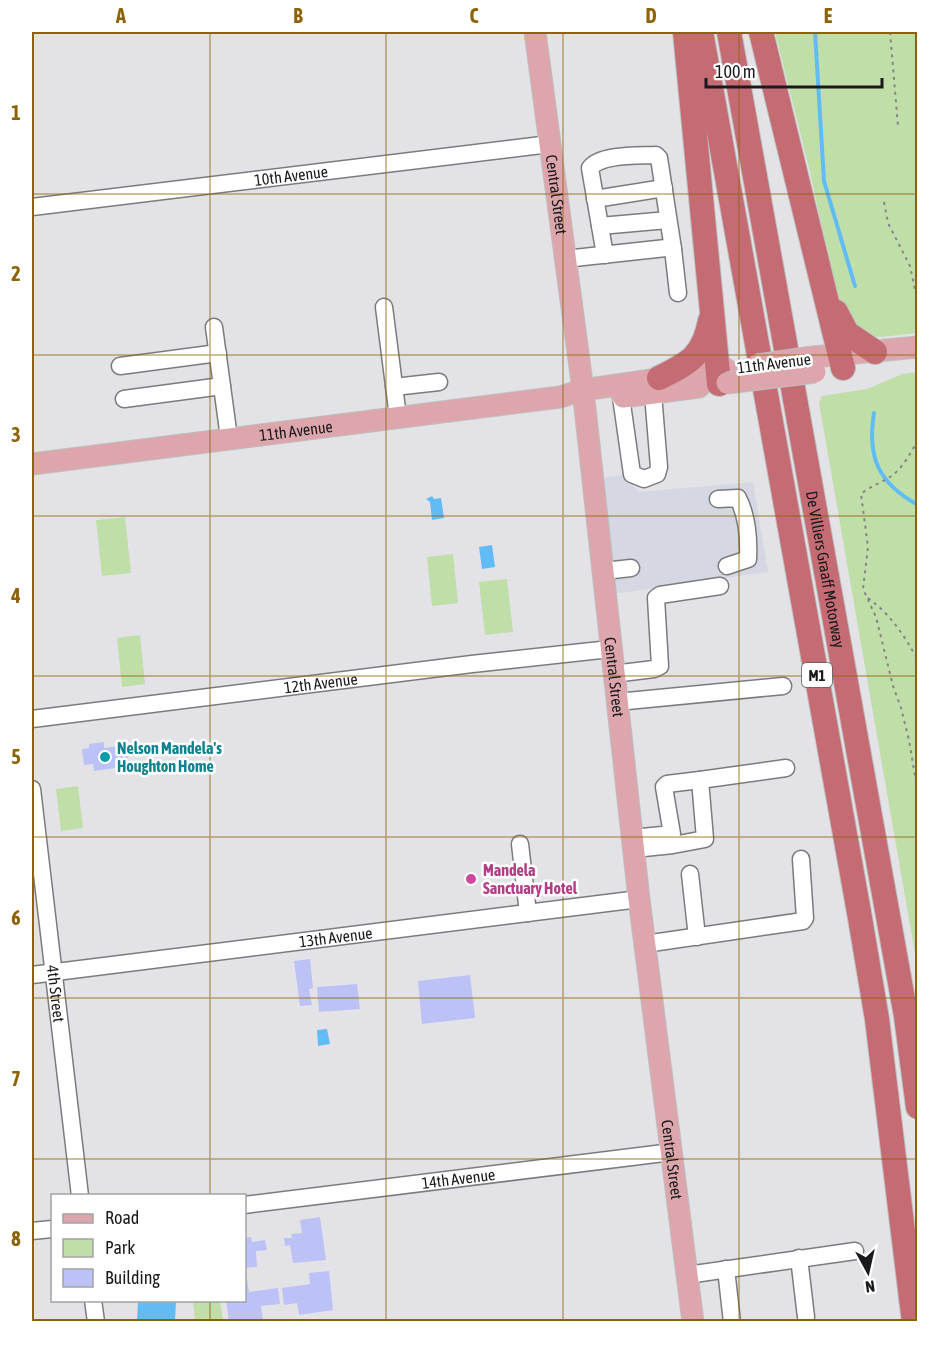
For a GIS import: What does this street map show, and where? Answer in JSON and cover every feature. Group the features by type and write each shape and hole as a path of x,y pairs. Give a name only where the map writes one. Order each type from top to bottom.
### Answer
{"highway":[{"path":"685,32 711,311 723,376"},
{"name":"M1","path":"702,32 860,918 880,1042 914,1322"},
{"name":"De Villiers Graaff Motorway","path":"729,32 906,1016 918,1107"},
{"path":"761,32 842,362"},
{"path":"822,276 843,328 853,338 875,352"},
{"path":"656,386 695,358 707,336 711,311"}],"main road":[{"name":"Central Street","path":"536,32 584,396 639,899 693,1322"},
{"name":"11th Avenue","path":"842,362 875,352 918,347"},
{"name":"11th Avenue","path":"584,396 814,365 918,360"},
{"name":"11th Avenue","path":"32,464 560,397 621,398 656,386"}],"street":[{"name":"10th Avenue","path":"32,207 550,144"},
{"path":"605,255 590,168 594,162 603,159 656,155 661,163 678,293"},
{"path":"595,199 664,188"},
{"path":"600,226 668,220"},
{"path":"565,259 673,249"},
{"path":"384,307 398,417"},
{"path":"214,327 229,438"},
{"path":"120,366 218,353"},
{"path":"394,387 439,381"},
{"path":"124,399 222,386"},
{"path":"621,398 632,474 644,479 657,474 659,467 656,386"},
{"path":"718,499 738,498 744,515 749,546 748,559 727,566"},
{"path":"604,571 631,568"},
{"path":"613,674 654,669 660,666 656,598 660,595 720,586"},
{"name":"12th Avenue","path":"32,719 610,649"},
{"path":"617,702 783,686"},
{"path":"673,840 664,787 668,784 786,768"},
{"path":"633,843 705,839 700,780"},
{"name":"4th Street","path":"32,789 80,1194"},
{"path":"520,844 528,913"},
{"path":"645,939 803,921 805,918 801,859"},
{"path":"690,874 696,932"},
{"name":"13th Avenue","path":"32,975 639,899"},
{"name":"14th Avenue","path":"246,1205 672,1152"},
{"path":"32,1232 51,1229"},
{"path":"687,1275 855,1251"},
{"path":"799,1258 806,1317"},
{"path":"726,1269 732,1322"},
{"path":"93,1302 96,1322"}],"path":[{"path":"890,32 898,126"},
{"path":"884,202 888,223 910,266 918,304"},
{"path":"918,440 893,475 869,487 861,494 868,547 863,589 876,617 901,708 918,794"},
{"path":"868,598 885,610 918,660"}],"shaded area":[{"path":"624,475 639,492 753,482 768,572 613,594 599,478"}],"green space":[{"path":"775,32 917,32 917,333 870,336 840,312 810,172"},
{"path":"918,372 917,965 819,403 822,396 867,389 902,374"},
{"path":"125,517 131,573 102,576 96,520"},
{"path":"453,554 458,603 432,606 427,557"},
{"path":"507,579 513,632 485,635 479,582"},
{"path":"140,635 145,684 122,687 117,638"},
{"path":"78,786 83,828 61,831 56,789"},
{"path":"193,1302 220,1302 223,1321 195,1321"}],"water":[{"path":"432,496 434,499 441,498 444,518 432,520 430,502 426,499"},
{"path":"492,545 495,567 482,569 479,547"},
{"path":"327,1029 330,1044 318,1046 317,1030"},
{"path":"138,1302 176,1302 175,1321 137,1321"}],"building":[{"name":"Nelson Mandela's Houghton Home","path":"104,742 104,748 126,745 129,766 94,771 93,764 84,765 82,749 89,748 89,744"},
{"path":"310,959 313,988 309,989 312,1005 300,1006 294,961"},
{"path":"470,975 475,1018 422,1024 418,981"},
{"path":"357,984 360,1009 319,1012 317,987"},
{"path":"320,1217 326,1260 293,1263 290,1245 285,1246 284,1238 292,1238 291,1234 302,1233 300,1220"},
{"path":"251,1237 252,1242 265,1240 267,1250 256,1251 257,1267 246,1268 246,1238"},
{"path":"329,1271 333,1310 299,1315 297,1303 284,1305 282,1288 310,1284 309,1273"},
{"path":"246,1279 249,1292 278,1288 280,1304 261,1306 263,1320 229,1322 226,1302 246,1302"}],"waterway":[{"path":"815,32 824,181 855,286"},
{"path":"874,413 872,443 878,467 893,488 918,505"}],"place":[{"name":"Nelson Mandela's Houghton Home","path":"105,757"},
{"name":"Mandela Sanctuary Hotel","path":"471,879"}]}
